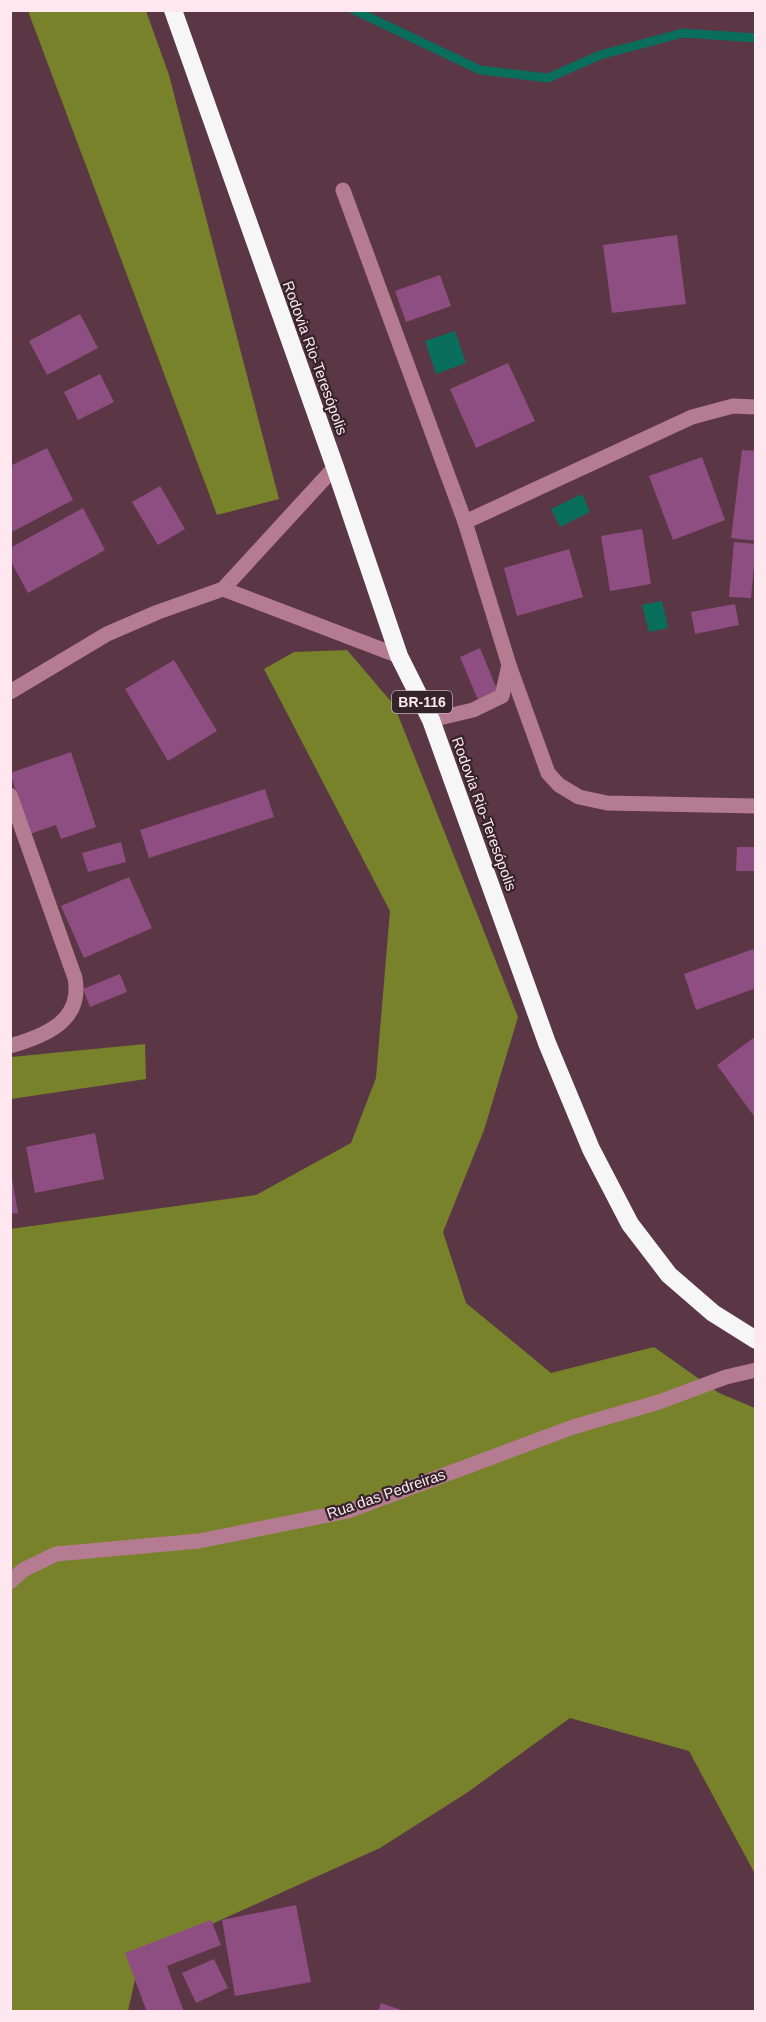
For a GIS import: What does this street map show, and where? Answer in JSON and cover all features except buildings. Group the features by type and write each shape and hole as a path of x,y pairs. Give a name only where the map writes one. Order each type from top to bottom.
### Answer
{"highway":[{"name":"Rodovia Rio-Teresópolis","path":"173,10 335,467 399,656 431,720 547,1043 591,1149 630,1224 669,1275 713,1313 756,1340"}],"street":[{"path":"343,190 465,522 509,665 548,773 559,785 579,796 607,803 756,806"},
{"path":"465,522 692,417 733,406 756,407"},
{"path":"10,692 107,634 158,612 223,589 335,467"},
{"path":"223,589 399,656"},
{"path":"431,720 473,710 502,696 509,665"},
{"path":"10,795 78,992 73,1009 60,1024 35,1039 10,1046"},
{"name":"Rua das Pedreiras","path":"10,1582 23,1570 56,1554 199,1541 348,1510 573,1427 659,1402 726,1377 756,1370"}],"shaded area":[{"path":"28,11 146,11 169,75 279,499 217,515"},
{"path":"455,331 466,363 436,374 425,341"},
{"path":"582,494 590,512 560,527 551,509"},
{"path":"662,601 668,628 649,632 642,605"},
{"path":"347,650 394,705 518,1017 484,1130 443,1232 466,1303 551,1373 654,1347 719,1393 755,1408 755,1874 689,1751 570,1718 468,1792 380,1848 214,1923 138,1966 128,2011 11,2011 10,1229 256,1195 351,1143 376,1078 390,911 264,669 294,652"},
{"path":"145,1044 146,1079 11,1099 11,1057"}],"waterway":[{"path":"354,10 480,70 548,78 600,55 683,33 756,38"}]}
